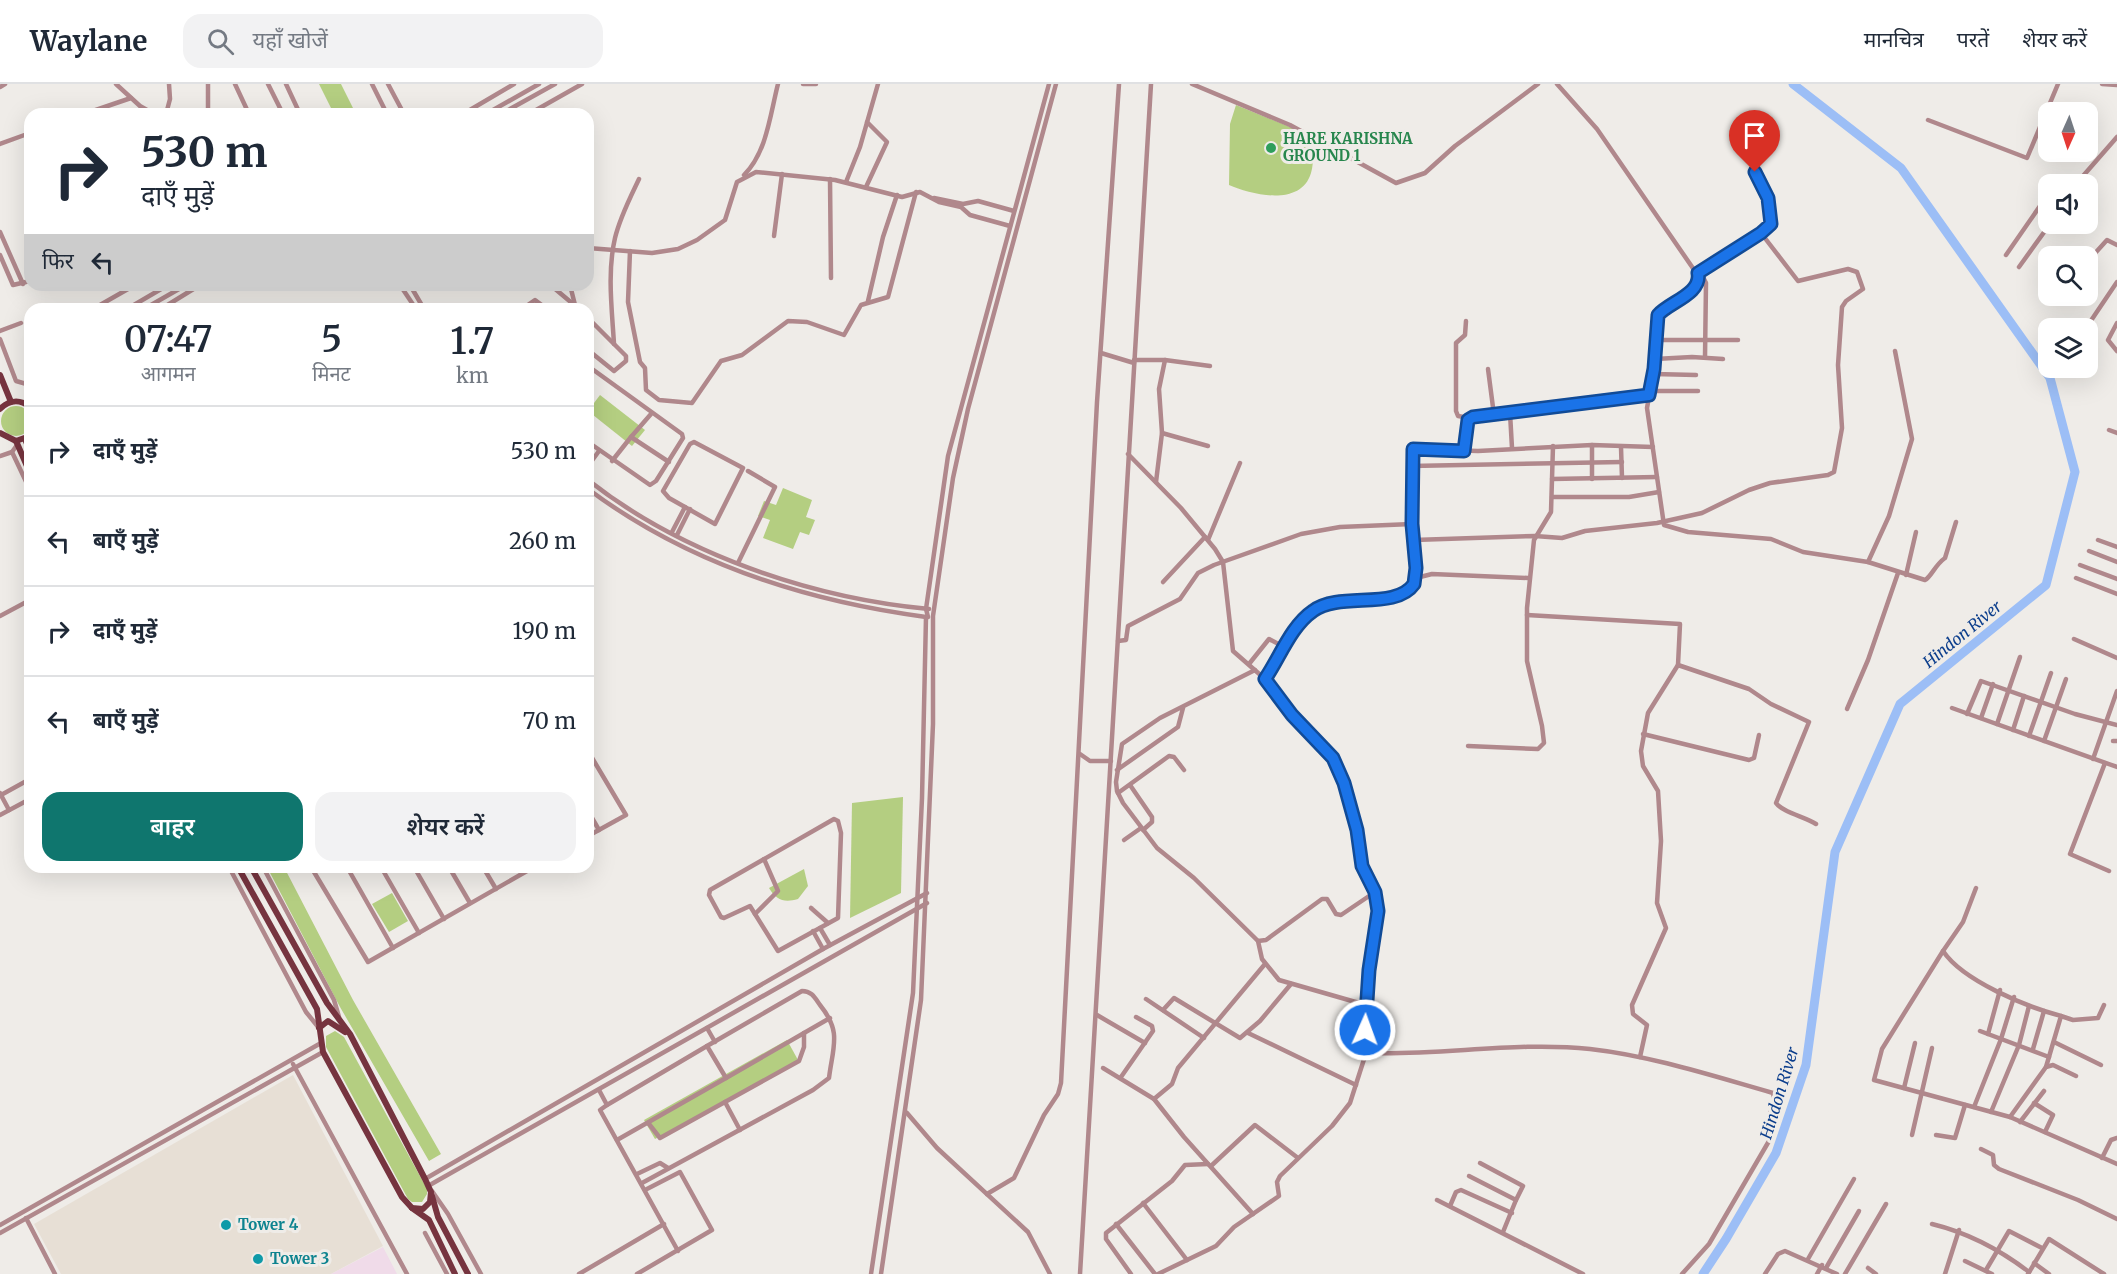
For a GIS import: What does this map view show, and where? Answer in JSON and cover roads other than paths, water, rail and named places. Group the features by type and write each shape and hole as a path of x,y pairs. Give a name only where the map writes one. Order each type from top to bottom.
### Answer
{"main road":[{"path":"0,375 11,402"},
{"path":"1,406 11,402 24,404"},
{"path":"2,437 16,443 24,460"},
{"path":"16,443 24,439"},
{"path":"241,873 317,1009 323,1052 402,1197 412,1208 429,1220 454,1274"},
{"path":"254,873 327,1003 354,1042 428,1186 438,1216 468,1274"},
{"path":"319,1029 328,1021 354,1042"},
{"path":"412,1208 423,1209 430,1202 428,1186"}],"street":[{"path":"0,87 6,84"},
{"path":"116,84 130,98 145,108"},
{"path":"168,108 170,99 169,84"},
{"path":"208,84 208,108"},
{"path":"235,84 246,108"},
{"path":"268,84 280,108"},
{"path":"286,84 297,108"},
{"path":"372,84 384,108"},
{"path":"388,84 401,108"},
{"path":"473,108 514,84"},
{"path":"497,108 539,84"},
{"path":"512,108 555,84"},
{"path":"540,108 582,84"},
{"path":"594,248 670,252 718,226 729,214 734,188 755,165 761,153 778,84"},
{"path":"803,84 816,84"},
{"path":"846,182 878,84"},
{"path":"871,1274 909,1026 916,951 926,609 948,456 1009,210 1049,84"},
{"path":"881,1274 907,1113 921,1000 933,724 934,609 957,456 1056,84"},
{"path":"987,1194 1014,1178 1060,1089 1101,353 1119,84"},
{"path":"1080,1274 1151,84"},
{"path":"1192,84 1290,125 1396,183 1425,173 1455,146 1538,84"},
{"path":"1557,84 1597,129 1706,283 1705,357"},
{"path":"1928,120 2027,158 2058,84"},
{"path":"2102,84 2117,85"},
{"path":"101,108 130,98"},
{"path":"866,187 887,142 867,122"},
{"path":"0,144 24,135"},
{"path":"2085,174 2117,137"},
{"path":"741,178 756,172 782,174 830,179 897,195 924,193 932,198 961,207 970,215 1017,231"},
{"path":"1699,272 1761,233 1771,224 1771,213 1765,191 1755,172"},
{"path":"774,236 782,174"},
{"path":"614,344 611,286 613,249 623,215 639,178"},
{"path":"830,179 831,278"},
{"path":"630,251 630,318 640,362 645,368 646,390 659,400 684,403 694,401 721,361 742,355 788,321 807,322 844,335 861,305 868,301 888,297 916,192"},
{"path":"868,301 883,237 897,195"},
{"path":"932,198 963,204 978,201 1009,210"},
{"path":"2006,255 2038,210"},
{"path":"0,232 23,284 13,285 0,255"},
{"path":"1414,540 1562,538 1586,531 1662,521 1702,513 1764,484 1828,475 1836,468 1842,428 1838,365 1842,308 1845,302 1863,290 1863,284 1857,272 1852,269 1798,281 1761,233"},
{"path":"2019,267 2042,234"},
{"path":"2098,250 2107,240 2117,245"},
{"path":"1699,272 1693,290 1658,315 1655,359 1647,408 1658,477 1662,521 1670,528 1688,532 1772,539 1803,552 1868,562 1899,573 1928,579 1936,563 1945,558 1956,522"},
{"path":"2093,318 2117,282"},
{"path":"104,303 124,291"},
{"path":"137,303 158,291"},
{"path":"154,303 176,291"},
{"path":"171,303 190,291"},
{"path":"558,291 574,303"},
{"path":"1466,321 1465,335 1456,343 1456,411 1458,416 1470,418 1650,393 1698,392"},
{"path":"0,331 21,323"},
{"path":"2117,323 2109,340 2117,351"},
{"path":"594,324 626,356 619,369 614,371 594,355"},
{"path":"0,339 16,381 24,383"},
{"path":"1655,340 1738,340"},
{"path":"1868,562 1889,516 1912,439 1895,351"},
{"path":"1101,353 1134,362 1165,360 1210,366"},
{"path":"1655,359 1705,357 1723,359"},
{"path":"1156,482 1162,433 1160,389 1165,360"},
{"path":"1488,369 1494,415"},
{"path":"594,371 683,436 669,462 656,481 650,485 594,448"},
{"path":"1653,375 1696,375"},
{"path":"1510,413 1512,448"},
{"path":"612,461 651,414"},
{"path":"1464,451 1470,418"},
{"path":"2109,430 2117,433"},
{"path":"1162,433 1208,446"},
{"path":"631,437 669,462"},
{"path":"691,442 696,442 743,468 717,524 688,508 664,495 663,491 691,442"},
{"path":"0,456 12,452 16,443"},
{"path":"1265,679 1302,620 1322,605 1400,595 1411,588 1416,578 1411,466 1412,453 1417,448 1464,451 1592,445 1653,447"},
{"path":"1592,445 1592,479"},
{"path":"1468,746 1538,749 1543,747 1542,726 1527,661 1528,578 1534,537 1550,515 1553,446"},
{"path":"1621,447 1622,478"},
{"path":"594,458 599,451"},
{"path":"12,452 24,477"},
{"path":"1116,1224 1157,1274 1216,1246 1234,1227 1279,1196 1278,1179 1332,1126 1350,1103 1366,1053 1366,1005 1378,911 1375,892 1362,866 1357,830 1338,767 1333,758 1292,715 1265,679 1232,647 1223,562 1206,538 1128,454"},
{"path":"1411,466 1622,462"},
{"path":"1163,582 1206,538 1240,463"},
{"path":"738,563 775,486 748,471"},
{"path":"1552,479 1658,477"},
{"path":"594,484 637,513 738,563 808,587 859,600 934,609"},
{"path":"1552,497 1629,497 1659,492"},
{"path":"594,494 662,536 748,576 849,605 933,618"},
{"path":"675,533 688,508"},
{"path":"1118,641 1126,640 1128,626 1180,599 1198,573 1223,562 1301,534 1340,527 1412,524"},
{"path":"1906,574 1916,532"},
{"path":"2098,540 2117,547"},
{"path":"2089,551 2117,562"},
{"path":"2080,565 2117,579"},
{"path":"1847,709 1868,660 1899,573"},
{"path":"1416,578 1432,574 1528,578"},
{"path":"2076,578 2117,594"},
{"path":"0,616 24,603"},
{"path":"1527,615 1678,622 1681,627 1678,665 1651,707 1643,734 1642,763 1658,791 1661,841 1657,903 1666,928 1632,1005 1633,1014 1647,1025 1640,1057"},
{"path":"1249,664 1269,639 1284,646"},
{"path":"2074,639 2117,658"},
{"path":"1997,724 2020,657"},
{"path":"1678,665 1749,689 1771,704 1809,722 1776,802 1787,811 1800,814 1816,824"},
{"path":"1255,670 1160,718 1122,744 1117,770 1118,793 1157,848 1194,878 1258,941 1265,964 1279,980 1366,1005"},
{"path":"2029,736 2051,673"},
{"path":"2044,741 2066,679"},
{"path":"1967,714 1979,682 1993,684 2104,723 2117,724"},
{"path":"1981,718 1993,684"},
{"path":"2093,759 2117,691"},
{"path":"2013,730 2024,696"},
{"path":"1117,770 1178,727 1183,708"},
{"path":"1952,708 2117,768"},
{"path":"1643,734 1749,760 1754,758 1759,735"},
{"path":"1080,754 1090,762 1111,761"},
{"path":"1118,793 1169,756 1174,757 1185,770"},
{"path":"594,761 626,815 594,833"},
{"path":"2105,763 2070,855 2109,871"},
{"path":"9,810 1,794 24,782"},
{"path":"1124,840 1152,822 1152,817 1130,785"},
{"path":"0,815 24,802"},
{"path":"832,820 838,821 841,833 839,916 777,951 755,914 748,906 722,918 709,892 832,820"},
{"path":"594,821 599,830"},
{"path":"755,914 778,891 764,859"},
{"path":"233,873 306,1012 319,1029"},
{"path":"266,873 334,1000 339,1018"},
{"path":"315,873 368,962 523,873"},
{"path":"350,873 393,948"},
{"path":"384,873 419,933"},
{"path":"417,873 444,919"},
{"path":"452,873 470,903"},
{"path":"487,873 496,889"},
{"path":"1976,888 1964,922 1943,951 1882,1049 1874,1072 1874,1080 2010,1117 2117,1164"},
{"path":"428,1186 823,949 927,892"},
{"path":"1258,941 1266,940 1322,899 1327,899 1336,914 1341,915 1375,892"},
{"path":"428,1186 927,903"},
{"path":"811,908 828,923"},
{"path":"820,928 830,945"},
{"path":"813,932 823,949"},
{"path":"1943,951 1963,969 2029,1006 2073,1020 2098,1018 2104,1005"},
{"path":"1154,1099 1172,1084 1175,1071 1265,964"},
{"path":"772,980 777,988"},
{"path":"1163,1011 1174,998 1237,1038 1248,1033 1291,984"},
{"path":"1988,1034 2000,990"},
{"path":"642,1183 813,1090 829,1078 834,1022 812,994 802,991 600,1110 678,1251"},
{"path":"1974,1107 2001,1039 2014,997"},
{"path":"1146,999 1204,1038"},
{"path":"1991,1112 2019,1045 2029,1006"},
{"path":"2033,1049 2044,1011"},
{"path":"1097,1016 1145,1043"},
{"path":"2010,1117 2046,1067 2061,1016"},
{"path":"1121,1077 1153,1028 1136,1017"},
{"path":"617,1140 649,1124 830,1018"},
{"path":"707,1028 715,1042"},
{"path":"1980,1031 2033,1049 2049,1057"},
{"path":"649,1124 660,1138 799,1061 805,1045 804,1033"},
{"path":"1248,1033 1356,1085"},
{"path":"2054,1042 2101,1065"},
{"path":"0,1225 321,1043"},
{"path":"1904,1088 1915,1043"},
{"path":"707,1046 726,1078"},
{"path":"1366,1053 1423,1054 1556,1047 1640,1057 1774,1095 1768,1124 1769,1141 1709,1244 1682,1274"},
{"path":"1912,1135 1932,1048"},
{"path":"0,1233 323,1052"},
{"path":"291,1059 407,1274"},
{"path":"2046,1067 2054,1065 2076,1076"},
{"path":"1103,1068 1154,1099 1184,1137 1253,1214"},
{"path":"599,1090 607,1105"},
{"path":"2020,1122 2044,1091"},
{"path":"725,1102 740,1130"},
{"path":"2034,1103 2053,1115 2045,1132"},
{"path":"1936,1135 1955,1138 1965,1105"},
{"path":"907,1113 937,1148 1028,1232 1050,1274"},
{"path":"1131,1274 1106,1236 1116,1224 1173,1181 1185,1166 1210,1165 1256,1125 1298,1158"},
{"path":"2102,1158 2110,1140 2117,1138"},
{"path":"1981,1149 1993,1155 1994,1165 1999,1169 2078,1200 2117,1219"},
{"path":"637,1174 660,1163 668,1168"},
{"path":"1480,1163 1523,1186 1503,1232"},
{"path":"637,1274 712,1230 680,1172 645,1190"},
{"path":"1469,1176 1516,1200"},
{"path":"1808,1259 1854,1179"},
{"path":"428,1186 448,1214 481,1274"},
{"path":"1449,1206 1456,1192 1461,1190 1512,1213"},
{"path":"1437,1200 1584,1274"},
{"path":"42,1201 45,1207"},
{"path":"1143,1203 1187,1260"},
{"path":"1845,1274 1886,1204"},
{"path":"1817,1274 1824,1267 1859,1211"},
{"path":"26,1218 55,1274"},
{"path":"579,1274 664,1224"},
{"path":"1932,1224 1959,1230 1985,1242 2028,1273 2047,1241 2052,1240 2104,1274"},
{"path":"1945,1274 1959,1230"},
{"path":"1986,1270 2010,1230 2042,1248"},
{"path":"425,1233 447,1274"},
{"path":"1765,1274 1782,1251 1808,1259 1837,1274"},
{"path":"1965,1261 1992,1274"},
{"path":"2034,1263 2049,1274"},
{"path":"468,1274 478,1268"},
{"path":"1868,1268 1876,1274"}],"waterway":[{"name":"Hindon River","path":"1703,1274 1776,1153 1806,1065 1835,852 1900,704 2046,585 2075,472 2050,378 1901,168 1793,84"}],"place":[{"name":"HARE KARISHNA GROUND 1","path":"1271,148"},
{"name":"Tower 4","path":"226,1225"},
{"name":"Tower 3","path":"258,1259"}]}
